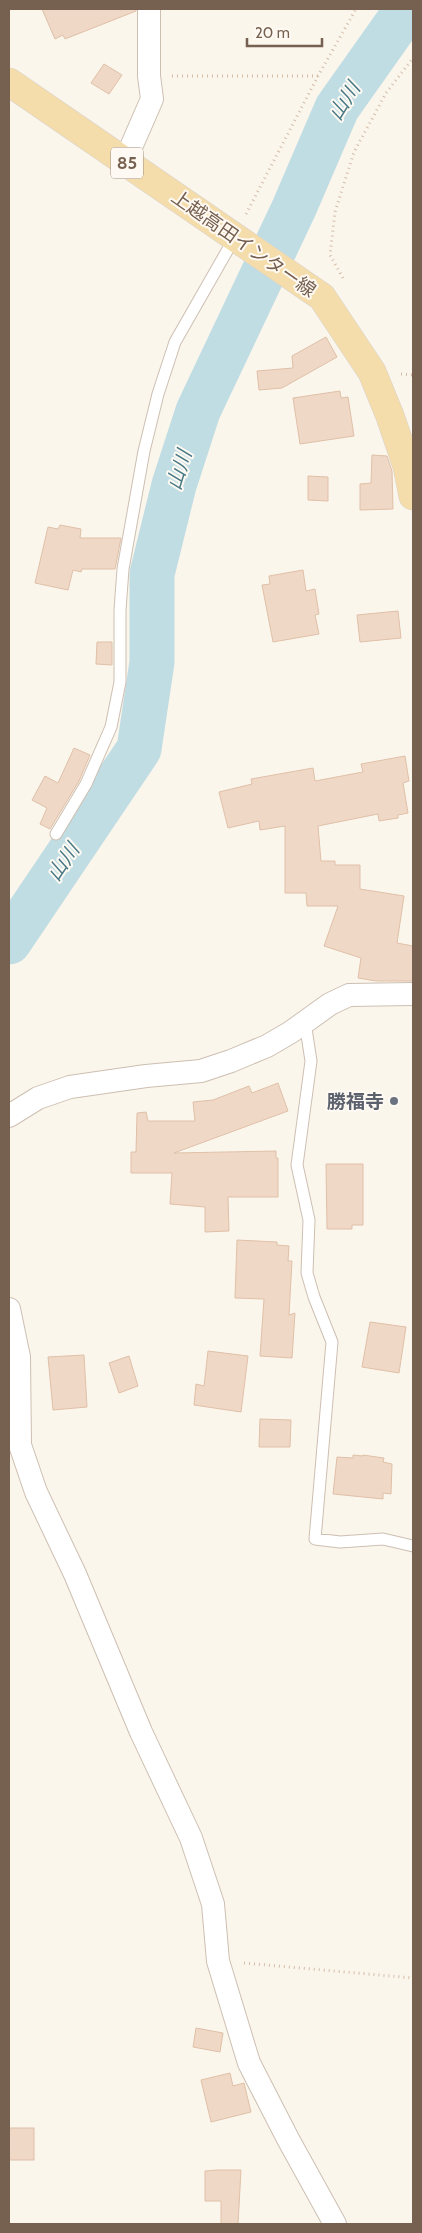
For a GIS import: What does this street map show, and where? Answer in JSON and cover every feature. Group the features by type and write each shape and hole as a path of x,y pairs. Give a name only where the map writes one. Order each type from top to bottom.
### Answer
{"main road":[{"name":"上越高田インター線","path":"9,82 44,108 292,275 322,298 372,372 390,416 407,466 413,496"}],"street":[{"path":"125,161 152,99 149,76 149,9"},
{"path":"9,1116 38,1098 70,1087 146,1076 201,1071 231,1062 268,1046 330,1004 350,994 413,994"},
{"path":"9,1309 19,1357 20,1445 36,1492 75,1574 141,1732 191,1838 213,1904 218,1961 249,2063 335,2224"}],"lane":[{"path":"56,834 86,784 110,726 120,682 120,610 123,569 144,451 158,394 175,342 240,241"},
{"path":"305,1022 311,1061 297,1165 309,1220 307,1273 314,1297 332,1342 315,1539 340,1542 383,1539 413,1546"}],"path":[{"path":"240,241 318,76 356,9"},
{"path":"344,280 330,255 338,203 354,152 386,93 413,58"},
{"path":"149,76 318,76"},
{"path":"218,1961 413,1978"}],"building":[{"path":"42,9 136,9 136,11 65,39 63,35 55,39"},
{"path":"104,64 122,75 109,94 91,83"},
{"path":"326,337 337,357 282,388 259,390 257,371 293,368 292,356"},
{"path":"340,391 341,398 348,397 354,436 300,444 293,398"},
{"path":"372,455 387,456 392,471 393,509 360,510 360,484 371,483"},
{"path":"308,476 328,477 328,501 308,500"},
{"path":"60,525 81,529 80,538 121,538 115,569 82,569 81,572 73,570 68,590 35,583 48,527 58,529"},
{"path":"303,570 306,591 315,589 319,614 315,615 319,634 273,642 262,585 270,584 269,576"},
{"path":"398,611 401,638 360,642 357,615"},
{"path":"97,642 112,642 112,665 96,664"},
{"path":"74,748 90,755 79,781 50,829 40,824 47,808 32,800 45,776 58,783"},
{"path":"405,756 409,781 403,783 408,813 398,815 398,818 379,821 378,814 318,826 321,861 335,861 335,865 360,865 360,889 404,896 397,943 413,946 413,981 376,981 358,978 361,958 324,946 338,906 307,906 306,893 285,893 285,826 260,830 259,821 228,828 219,792 252,784 251,779 313,768 315,781 363,772 361,764"},
{"path":"278,1083 288,1111 174,1153 276,1151 276,1158 278,1158 278,1197 228,1197 229,1231 205,1232 205,1207 170,1204 172,1173 131,1173 131,1152 136,1152 137,1113 146,1112 148,1121 195,1121 193,1102 213,1100 249,1086 252,1093"},
{"path":"326,1164 363,1164 363,1225 352,1225 352,1229 327,1229"},
{"path":"237,1240 277,1242 277,1245 289,1246 288,1261 292,1261 289,1315 295,1313 292,1358 260,1356 264,1299 235,1298"},
{"path":"370,1322 406,1327 399,1373 362,1367"},
{"path":"208,1351 248,1356 241,1412 194,1405 196,1384 204,1386"},
{"path":"84,1355 87,1407 53,1410 48,1357"},
{"path":"129,1356 138,1386 119,1393 109,1363"},
{"path":"260,1419 291,1420 290,1447 259,1447"},
{"path":"353,1455 384,1458 383,1462 392,1464 391,1494 383,1493 383,1499 333,1494 337,1457 353,1458"},
{"path":"196,2028 223,2033 220,2052 193,2047"},
{"path":"230,2073 233,2086 244,2083 251,2112 211,2122 201,2080"},
{"path":"9,2128 34,2128 34,2160 9,2160"},
{"path":"241,2170 238,2224 221,2224 221,2201 205,2201 205,2171"}],"waterway":[{"name":"山川","path":"9,942 139,749 152,662 152,574 174,485 198,411 294,208 337,108 407,9"}],"place":[{"name":"勝福寺","path":"394,1101"}]}
